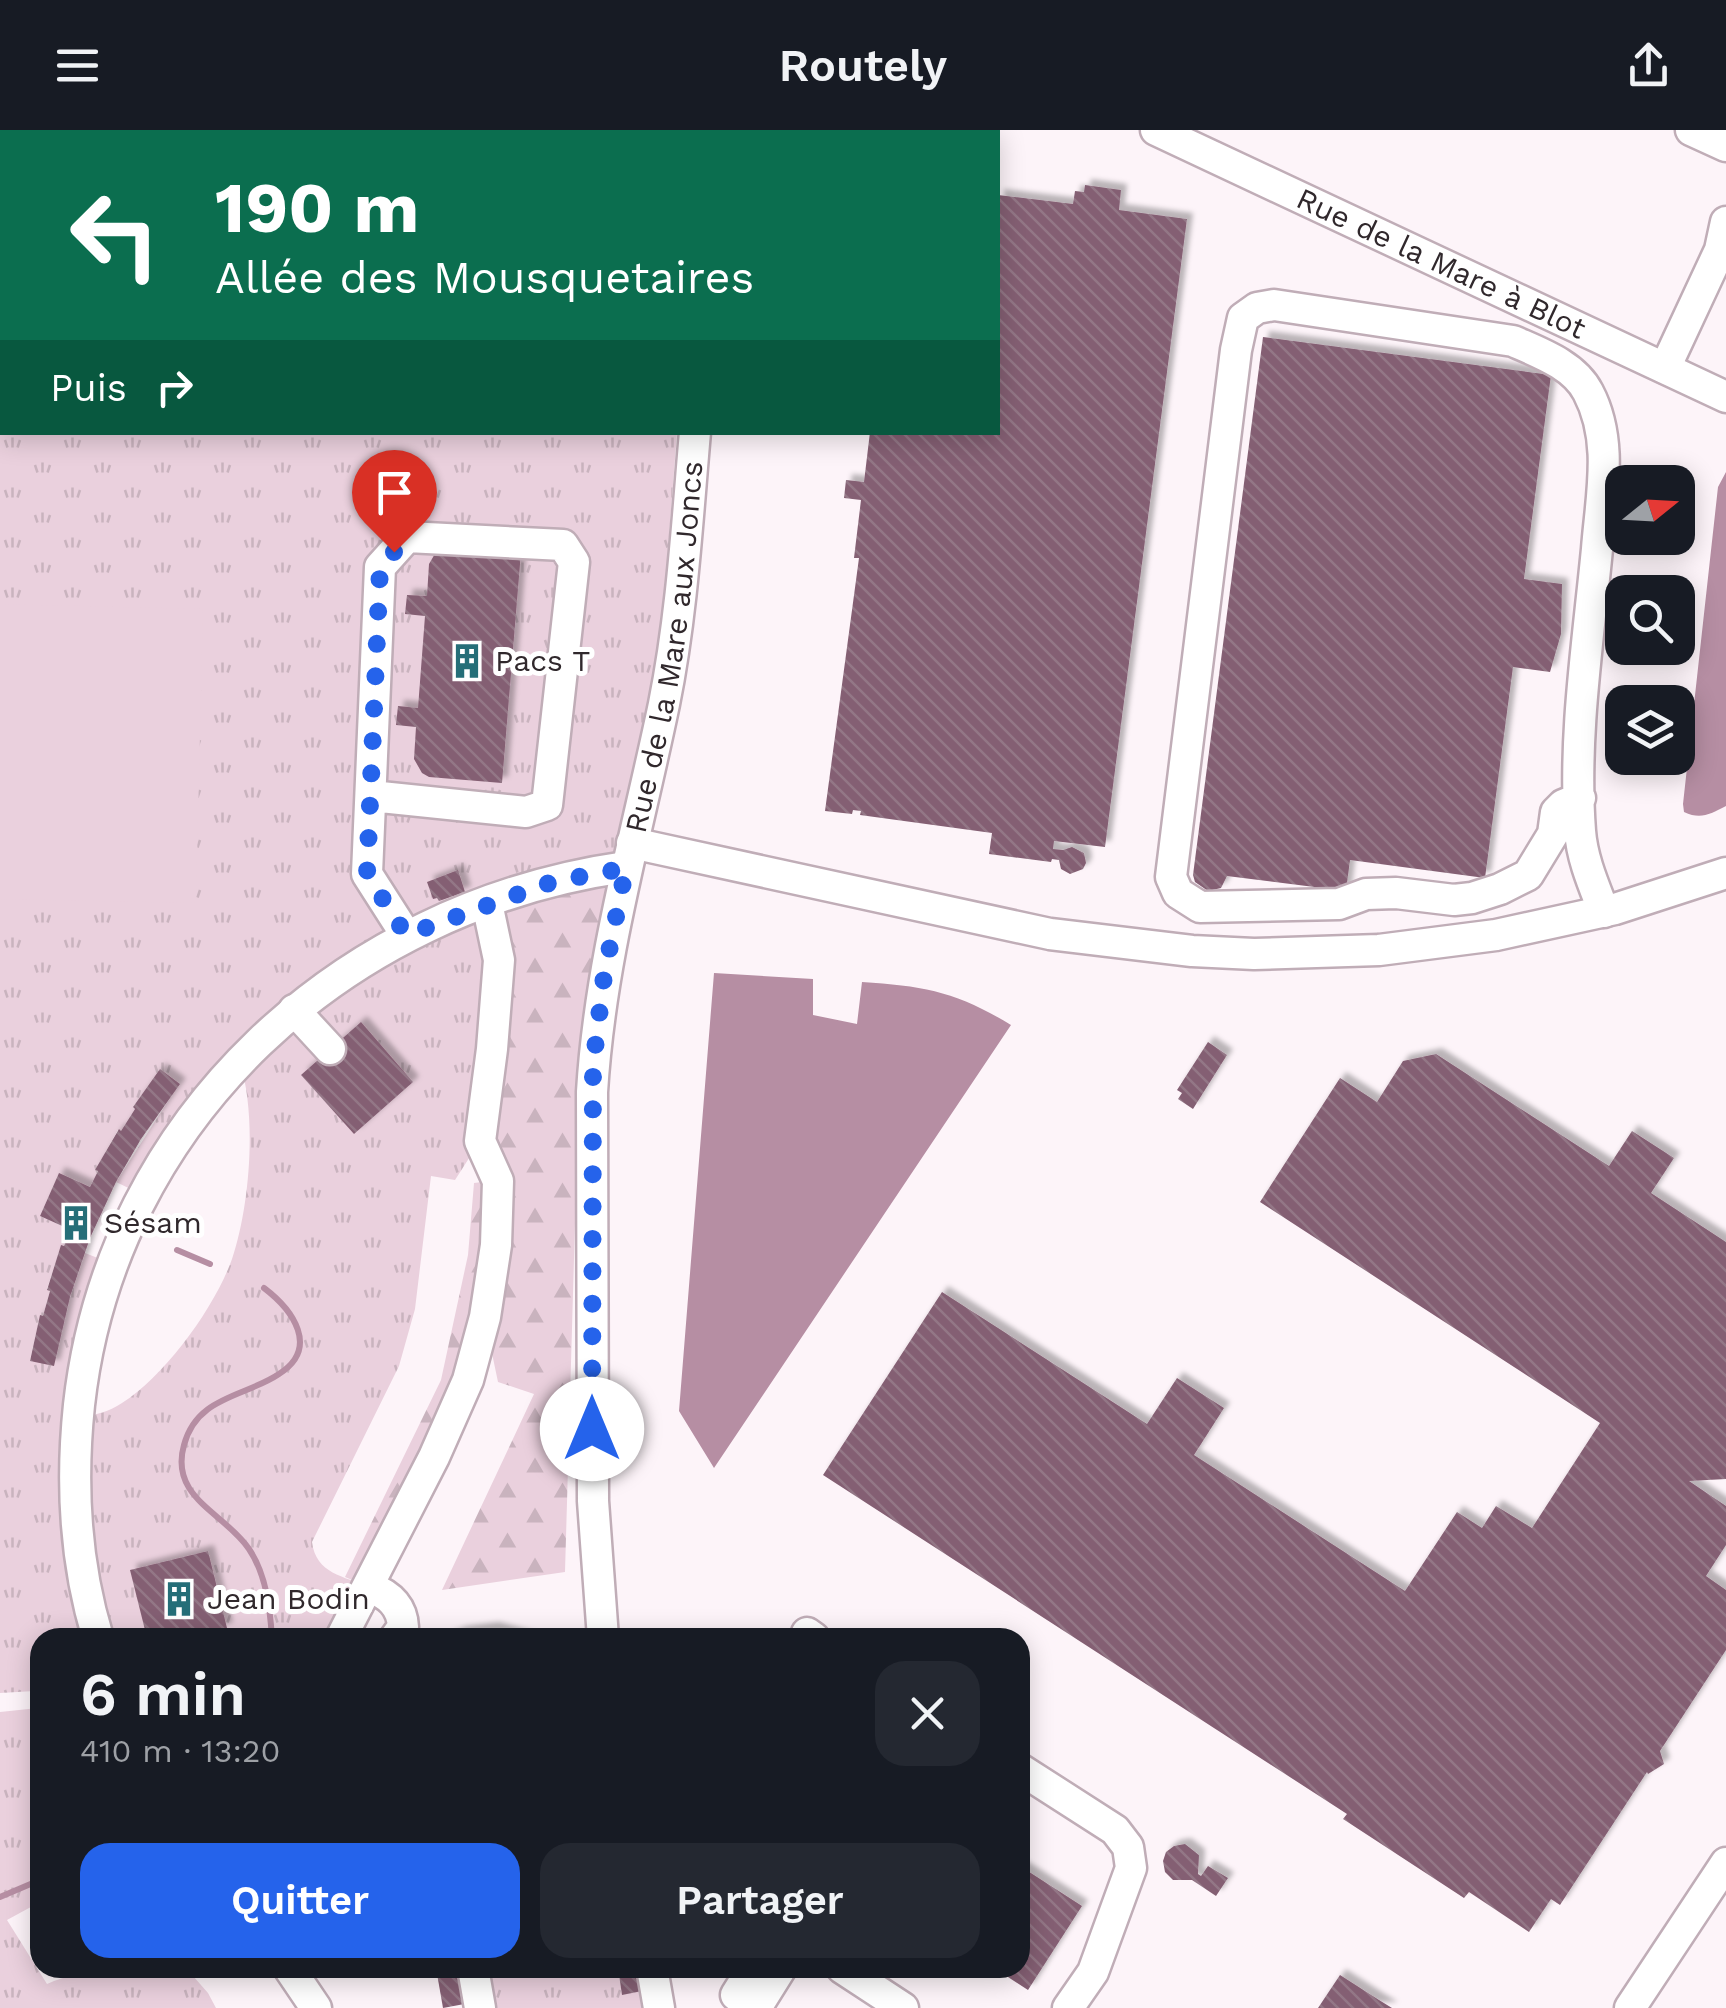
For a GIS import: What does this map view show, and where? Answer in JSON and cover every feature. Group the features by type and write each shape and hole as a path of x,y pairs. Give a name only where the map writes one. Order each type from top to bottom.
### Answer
{"street":[{"path":"1691,130 1726,146"},
{"name":"Rue de la Mare à Blot","path":"1168,132 1726,396"},
{"path":"1665,368 1724,239"},
{"path":"1580,798 1556,812 1553,834 1528,875 1500,890 1472,898 1454,900 1396,893 1366,894 1339,904 1200,907 1178,892 1172,876 1236,350 1244,318 1258,308 1274,305 1514,342 1572,372 1588,391 1606,445 1580,733 1580,798 1580,834 1604,912"},
{"name":"Rue de la Mare aux Joncs","path":"602,1628 593,1501 592,1092 600,998 664,700 696,435"},
{"path":"371,796 526,812 547,805 574,562 563,545 407,537 380,568 367,874 406,935"},
{"path":"96,1628 83,1578 74,1459 82,1379 104,1289 133,1214 176,1141 240,1062 294,1010 406,935 628,855 1050,934 1192,951 1314,954 1496,936 1604,912 1726,873"},
{"path":"354,1628 369,1588 468,1380 484,1317 496,1246 498,1181 480,1141 500,960 487,903"},
{"path":"294,1010 330,1049"},
{"path":"369,1588 388,1594 402,1628"},
{"path":"1030,1775 1116,1830 1128,1847 1132,1868 1093,1972 1068,2008"},
{"path":"1630,2008 1726,1863"},
{"path":"296,1978 316,2008"},
{"path":"475,1978 480,2008"},
{"path":"654,1978 659,2008"},
{"path":"746,2002 771,1978"},
{"path":"857,1978 903,2008"}],"green space":[{"path":"0,435 677,435 651,699 612,869 480,1141 455,1180 431,1176 415,1309 399,1366 312,1542 325,1567 369,1587 346,1628 30,1628 30,1691 0,1693","holes":["240,1063 248,1109 249,1161 243,1213 232,1259 214,1298 187,1339 155,1376 117,1406 79,1418 113,1264 85,1253 70,1297 30,1360 50,1291 47,1289 61,1246 71,1230 40,1216 59,1174 90,1187 118,1130 121,1131 160,1070 179,1084 116,1182 143,1195"]},
{"path":"0,604 203,609 196,903 0,899"},
{"path":"612,869 580,1050 565,1572 442,1590 534,1394 498,1382 485,1320 369,1587 345,1577 441,1380 468,1255 474,1183 498,1180 480,1141 487,903"},
{"path":"30,1709 30,1907 7,1920 30,1957 30,1978 43,1978 47,1984 63,1978 195,1978 216,2008 0,2008 0,1712"},
{"path":"490,1978 620,1978 622,1994 642,1991 645,2008 495,2008"}],"shaded area":[{"path":"1726,472 1726,806 1695,816 1684,812 1683,804 1686,775 1695,775 1695,695 1718,487"},
{"path":"714,973 813,979 813,1015 857,1024 862,982 940,993 974,1005 1011,1025 714,1468 679,1411"}],"building":[{"path":"1085,185 1121,190 1119,210 1187,219 1105,847 1054,841 1053,849 1072,847 1084,853 1083,869 1070,874 1061,869 1059,860 989,854 992,833 860,815 861,811 825,811 859,558 854,558 861,500 844,498 846,480 864,482 870,435 1000,435 1000,195 1073,204 1075,191 1084,192"},
{"path":"1263,337 1551,375 1524,579 1562,584 1561,634 1550,672 1513,667 1485,878 1350,860 1346,891 1227,876 1221,888 1208,891 1195,882"},
{"name":"Pacs T","path":"436,552 521,552 502,783 429,777 414,759 416,727 396,725 398,706 418,708 425,616 405,614 407,595 427,596 429,564"},
{"path":"458,870 465,892 439,901 433,899 427,882"},
{"path":"361,1022 413,1082 354,1134 301,1075"},
{"path":"1208,1042 1227,1055 1193,1109 1178,1099 1182,1093 1177,1090"},
{"path":"1436,1054 1609,1166 1632,1131 1674,1158 1651,1193 1726,1242 1726,1479 1689,1481 1726,1506 1726,1545 1706,1576 1726,1590 1726,1650 1660,1751 1664,1764 1647,1772 1560,1905 1551,1899 1529,1932 1469,1892 1464,1898 1343,1819 1347,1814 823,1475 942,1292 1147,1424 1177,1378 1224,1408 1194,1455 1405,1591 1457,1512 1482,1528 1496,1506 1532,1528 1600,1423 1260,1202 1340,1078 1377,1102 1403,1061"},
{"name":"Sésam","path":"160,1069 180,1084 141,1139 90,1238 70,1297 54,1366 30,1361 61,1245 64,1246 71,1230 40,1216 59,1173 90,1187 98,1171 95,1170 119,1129"},
{"name":"Jean Bodin","path":"208,1551 227,1628 144,1628 130,1570"},
{"path":"1185,1844 1199,1855 1198,1874 1201,1876 1208,1866 1228,1878 1216,1896 1192,1880 1173,1880 1165,1872 1166,1852"},
{"path":"1030,1872 1082,1906 1028,1990 1009,1978 1030,1978"},
{"path":"1340,1975 1379,2000 1392,2008 1318,2008"},
{"path":"438,1978 471,1978 475,2002 443,2008"},
{"path":"619,1978 640,1978 642,1991 622,1995"}],"waterway":[{"path":"177,1250 210,1264"},
{"path":"264,1288 292,1318 300,1341 298,1353 279,1374 200,1416 190,1429 182,1463 184,1479 192,1492 239,1536 255,1559 266,1592 271,1628"},
{"path":"0,1897 30,1884"}],"place":[{"name":"Pacs T","path":"467,661"},
{"name":"Sésam","path":"76,1223"},
{"name":"Jean Bodin","path":"179,1599"}],"route":[{"path":"394,552 380,568 367,874 406,935 552,882 626,868 604,976 593,1065 592,1429"}]}
